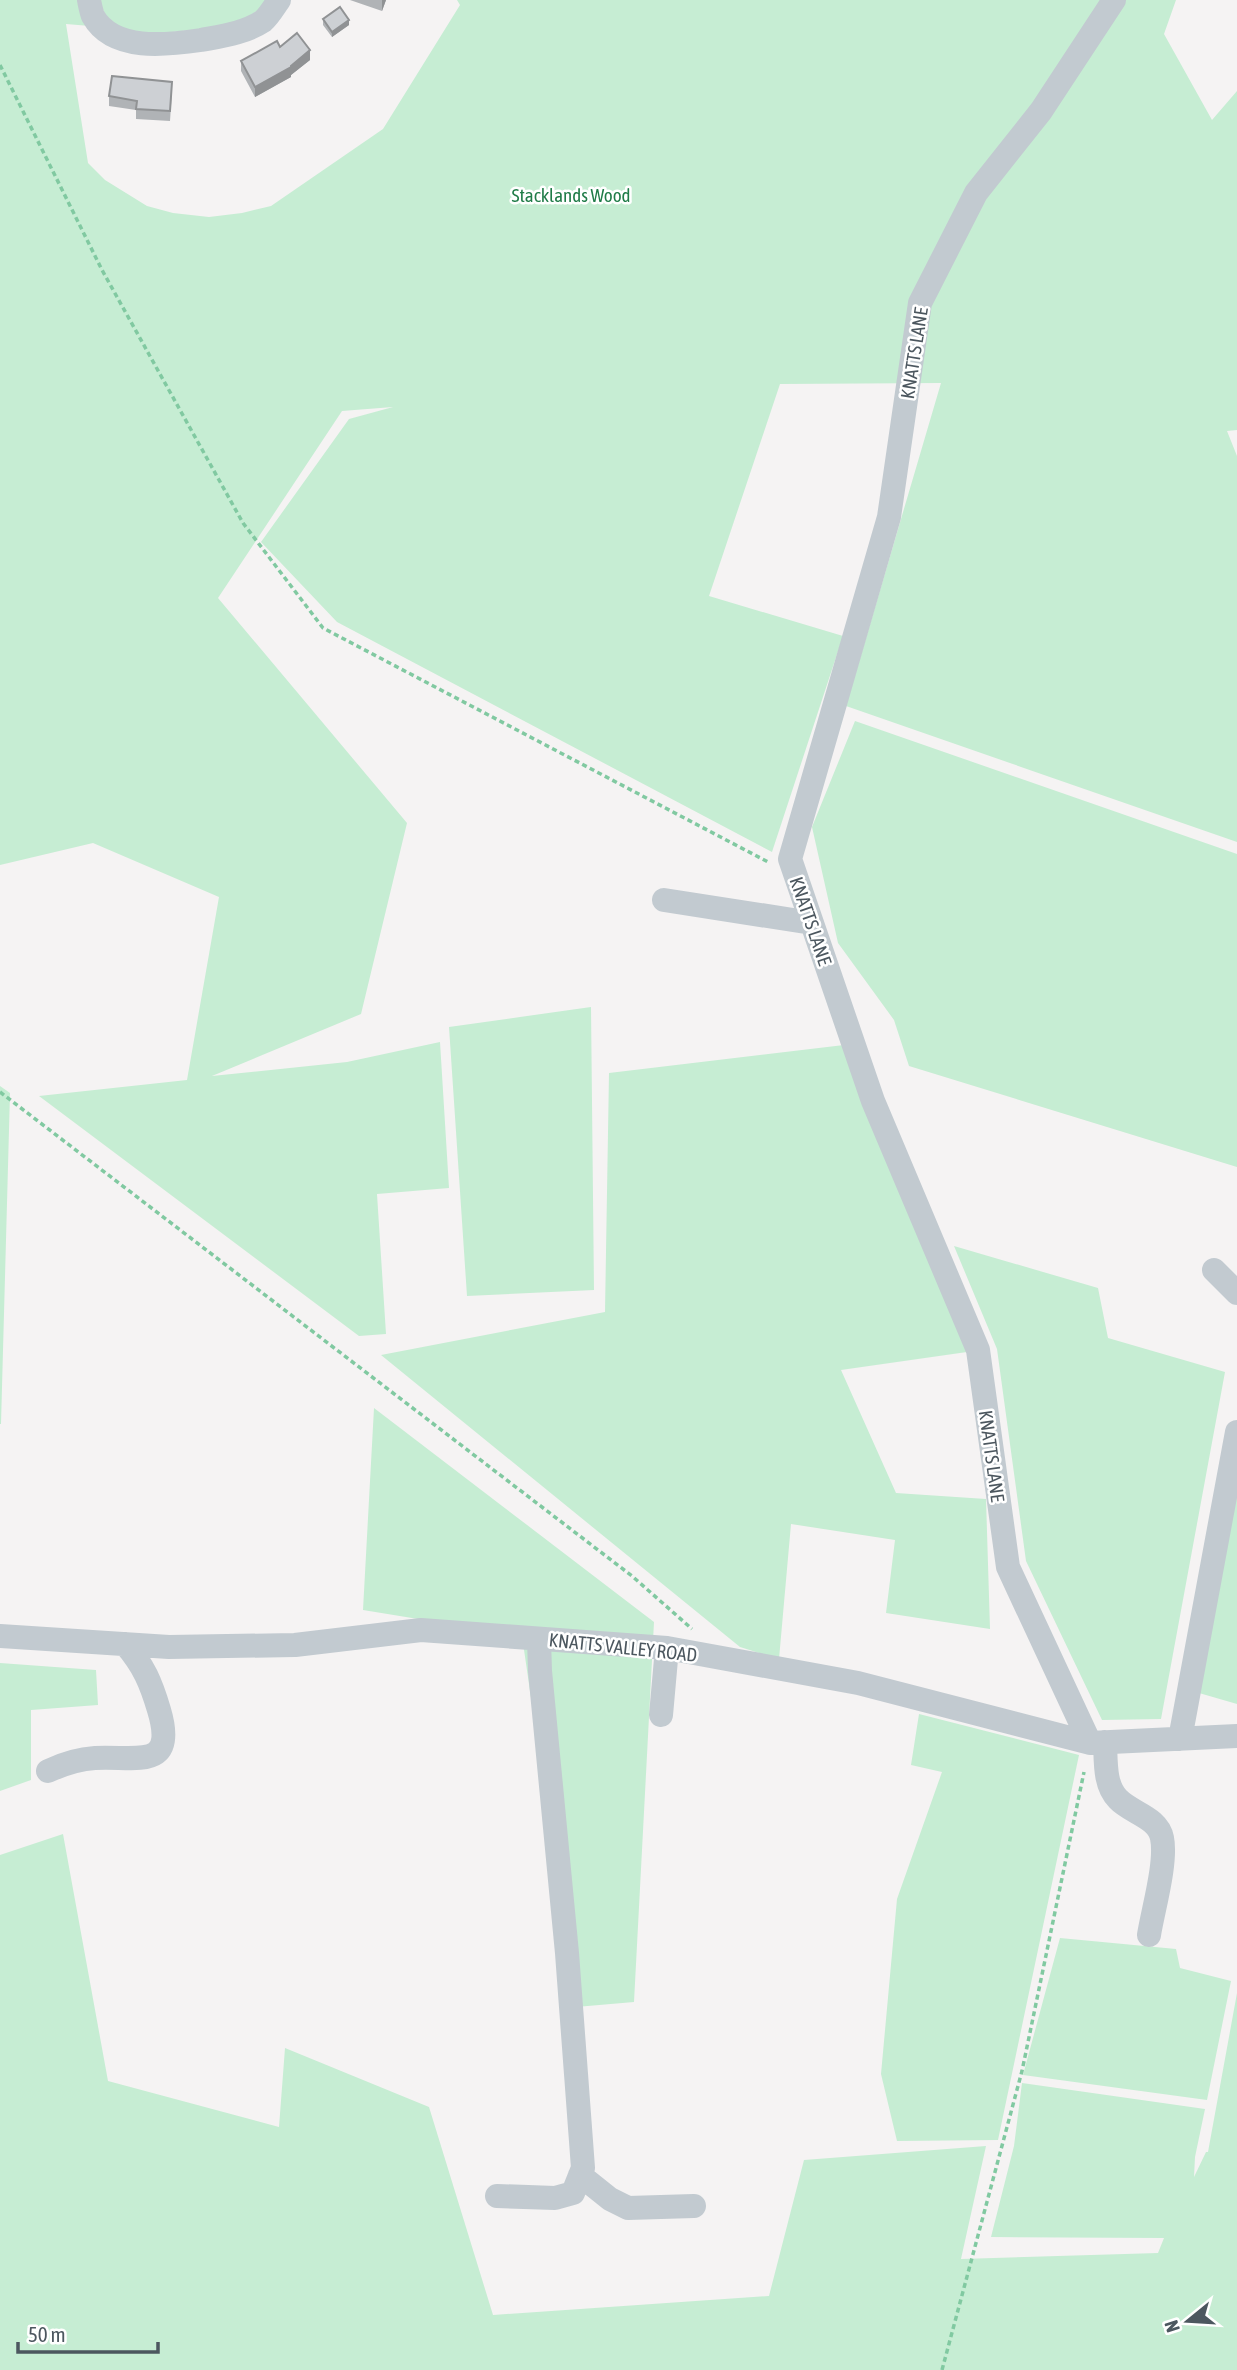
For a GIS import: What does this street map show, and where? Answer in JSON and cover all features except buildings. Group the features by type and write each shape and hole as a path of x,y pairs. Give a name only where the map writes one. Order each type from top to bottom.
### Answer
{"street":[{"path":"89,0 93,16 111,34 130,43 158,45 225,36 246,29 265,19 279,0"},
{"name":"KNATTS LANE","path":"1097,1742 1008,1567 978,1350 873,1101 790,859 889,517 920,303 976,193 1041,111 1114,0"},
{"path":"664,900 812,923"},
{"path":"1214,1270 1237,1293"},
{"path":"1181,1739 1237,1432"},
{"name":"KNATTS VALLEY ROAD","path":"0,1636 169,1647 295,1645 421,1630 667,1648 858,1683 1097,1742 1237,1736"},
{"path":"497,2196 555,2198 573,2193 583,2168 539,1639"},
{"path":"48,1771 79,1759 97,1757 135,1760 147,1758 158,1751 164,1740 151,1683 140,1661 125,1644"},
{"path":"661,1715 667,1648"},
{"path":"1097,1742 1107,1777 1118,1799 1152,1822 1162,1836 1163,1856 1149,1935"},
{"path":"580,2175 611,2199 628,2208 694,2206"}],"path":[{"path":"0,65 102,270 243,523 323,628 796,877"},
{"path":"0,1092 632,1576 694,1631"},
{"path":"942,2370 1016,2092 1097,1742"}],"green space":[{"name":"Stacklands Wood","path":"0,0 79,0 90,26 66,24 88,163 105,180 147,206 173,213 209,217 271,206 383,129 460,5 457,0 1176,0 1164,34 1212,120 1237,91 1237,430 1227,431 1237,456 1237,842 846,706 941,383 780,384 709,596 843,636 772,852 337,622 261,542 349,419 393,407 342,411 218,598 407,823 361,1014 212,1076 347,1062 440,1042 449,1188 377,1194 386,1334 359,1336 39,1096 187,1080 219,897 93,843 0,865"},
{"path":"98,0 268,0 243,20 220,27 143,35 111,25"},
{"path":"855,721 1237,854 1237,1167 909,1066 894,1020 838,943 812,827"},
{"path":"591,1007 594,1290 467,1296 449,1027"},
{"path":"844,1045 967,1352 841,1370 896,1493 986,1499 990,1629 886,1613 895,1540 791,1524 779,1659 740,1647 381,1355 605,1312 609,1073"},
{"path":"0,1086 10,1093 1,1424 0,1424"},
{"path":"954,1246 1098,1288 1108,1338 1225,1372 1161,1719 1102,1720 1026,1561 997,1349"},
{"path":"374,1408 654,1622 634,2002 576,2007 522,1636 363,1610"},
{"path":"1237,1491 1237,1704 1199,1693"},
{"path":"0,1663 96,1670 98,1705 31,1710 31,1780 0,1791"},
{"path":"919,1714 1079,1755 998,2140 897,2141 881,2074 897,1899 942,1772 911,1765"},
{"path":"63,1834 108,2081 279,2127 285,2048 429,2107 493,2315 769,2296 804,2160 986,2146 961,2259 1158,2253 1164,2238 991,2237 1014,2146 1022,2083 1205,2109 1195,2157 1194,2177 1208,2152 1237,1993 1237,2370 0,2370 0,1855"},
{"path":"1060,1938 1176,1949 1180,1968 1231,1981 1207,2100 1023,2075"}]}
